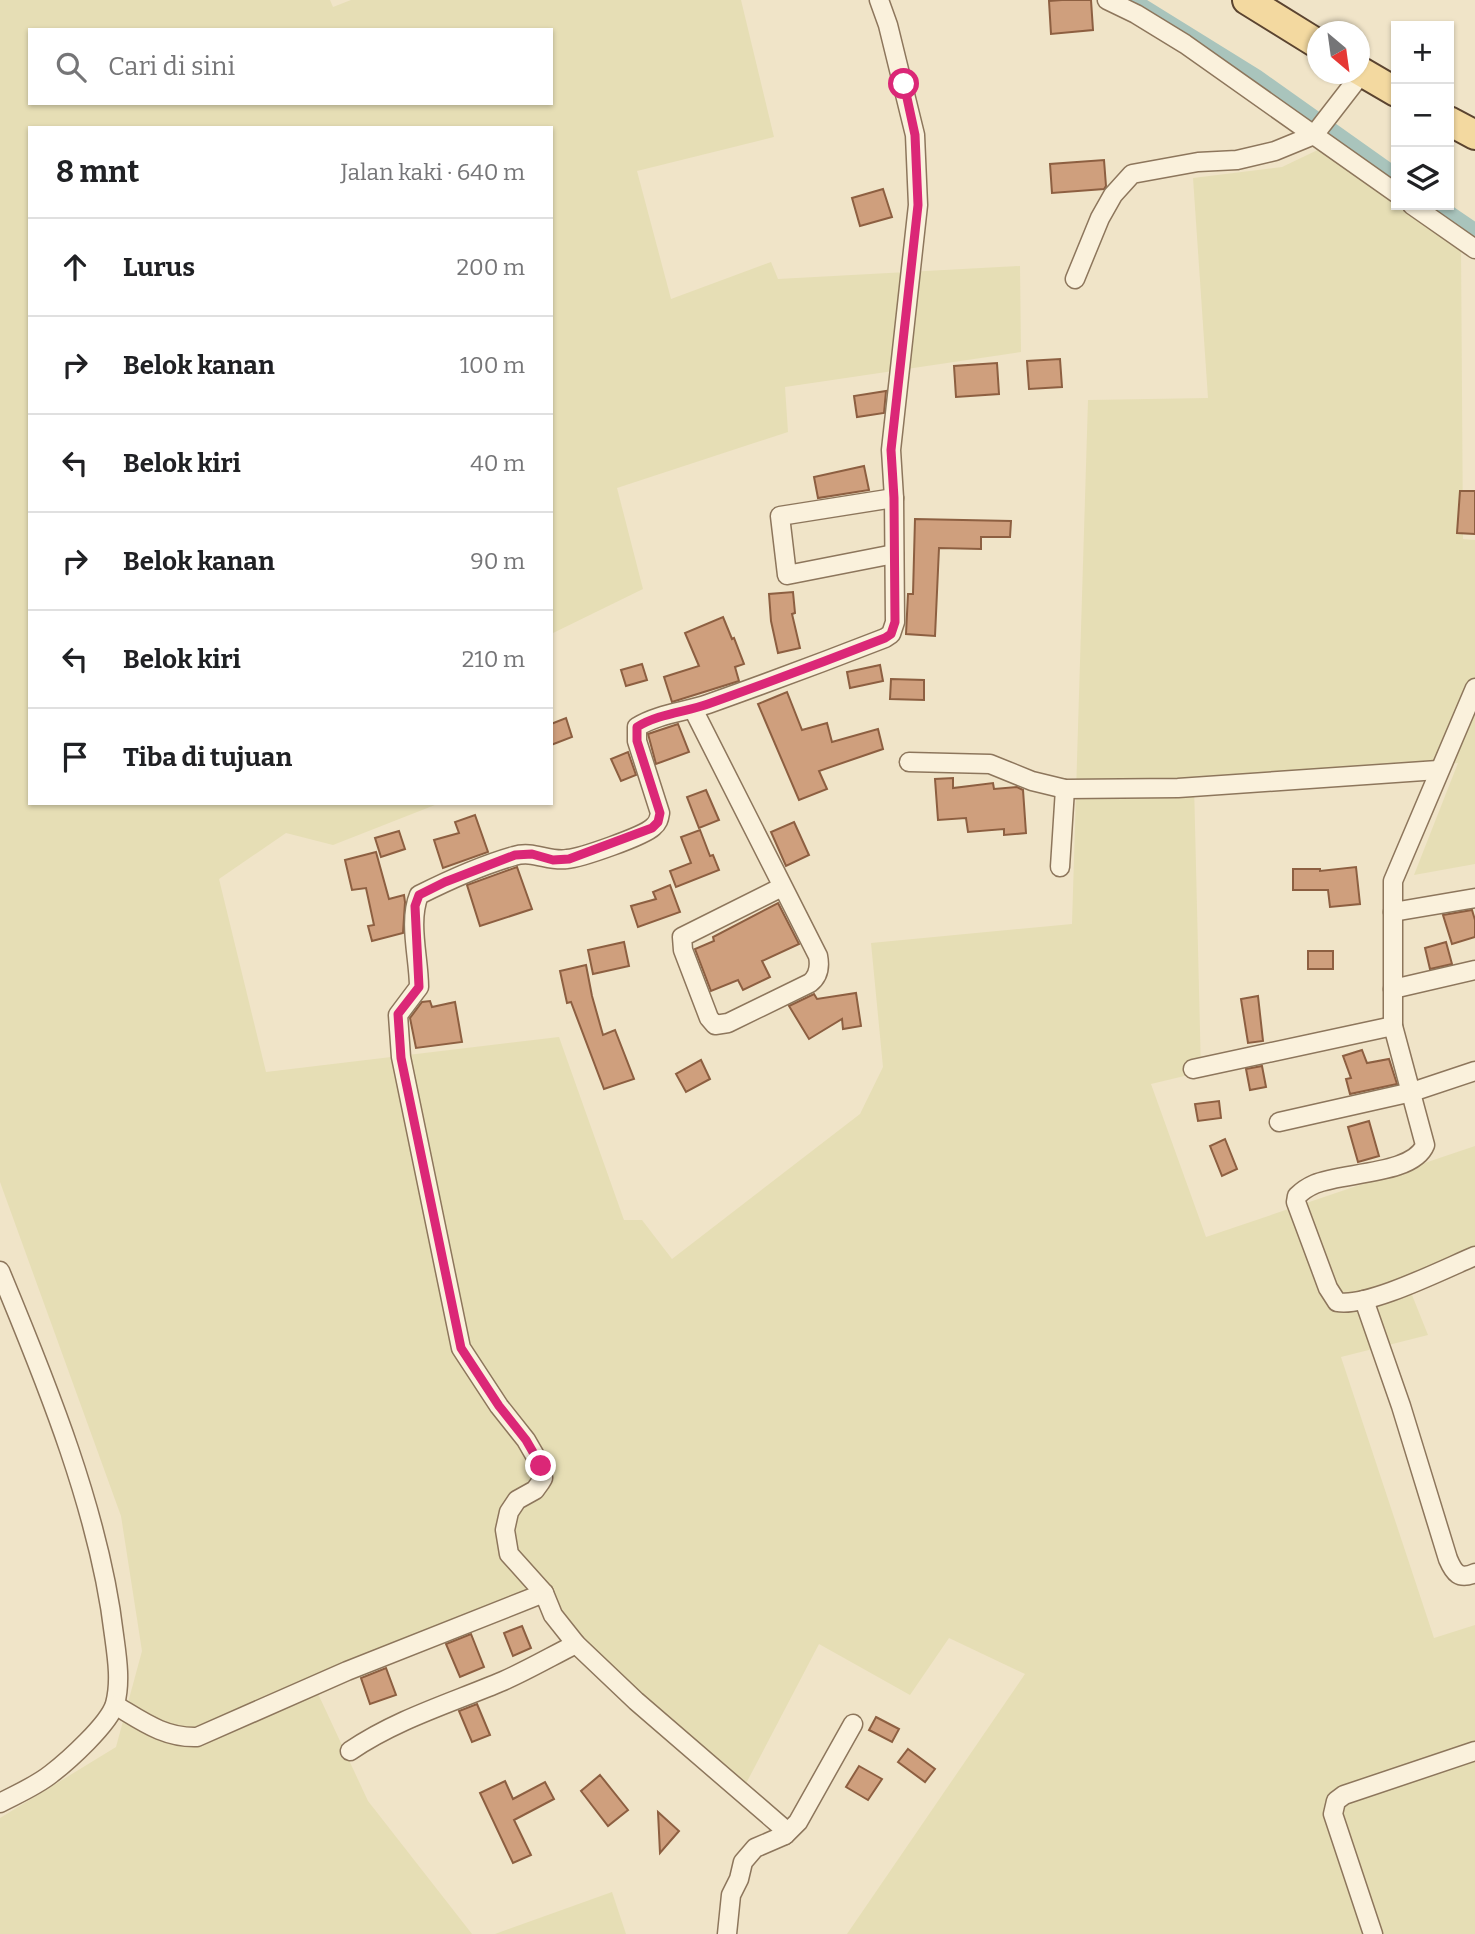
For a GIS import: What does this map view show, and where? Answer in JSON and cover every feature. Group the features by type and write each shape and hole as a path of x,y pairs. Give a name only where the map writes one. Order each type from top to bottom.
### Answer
{"main road":[{"path":"1264,4 1307,36"},
{"path":"1370,84 1391,90"}],"street":[{"path":"785,1835 782,1827 636,1701 576,1644 553,1615 544,1593 509,1554 505,1530 509,1512 517,1500 535,1490 540,1483 543,1478 541,1466 526,1440 499,1406 461,1348 401,1058 398,1014 419,987 415,906 419,895 515,855 532,854 553,860 569,859 652,828 658,822 660,813 640,752 637,727 650,719 693,709 876,642 891,634 895,622 891,450 918,205 915,135 879,0"},
{"path":"1107,0 1139,8 1185,44 1317,133 1391,189"},
{"path":"1075,279 1100,218 1113,195 1132,174 1198,162 1237,160 1275,151 1317,133 1352,84"},
{"path":"1419,210 1475,249"},
{"path":"894,498 780,516 787,575 894,554"},
{"path":"1475,688 1393,881 1393,1026 1425,1144 1415,1159 1353,1177 1323,1181 1297,1196 1300,1217 1337,1302 1364,1300 1475,1256"},
{"path":"693,709 818,956 817,975 810,983 728,1023 715,1025 709,1018 683,950 682,937 782,887"},
{"path":"909,762 990,764 1032,781 1065,789 1178,788 1438,770"},
{"path":"1060,867 1065,789"},
{"path":"1393,912 1475,898"},
{"path":"1393,989 1475,970"},
{"path":"1194,1069 1393,1026"},
{"path":"1279,1122 1412,1092 1475,1072"},
{"path":"0,1271 32,1347 89,1516 110,1600 118,1670 114,1705 101,1727 50,1774 0,1803"},
{"path":"1364,1300 1401,1406 1448,1559 1454,1573 1473,1579"},
{"path":"114,1705 180,1738 197,1737 347,1671 544,1593"},
{"path":"350,1751 402,1721 505,1680 576,1644"},
{"path":"725,1933 731,1895 743,1862 755,1848 785,1835 798,1822 853,1724"},
{"path":"1373,1934 1333,1814 1336,1801 1344,1795 1475,1751"}],"shaded area":[{"path":"0,0 330,0 333,7 351,0 741,0 774,137 637,171 671,299 771,262 778,279 1020,266 1021,352 785,387 788,432 617,488 643,589 553,633 553,126 28,126 28,805 435,805 333,845 286,833 219,879 266,1072 559,1037 624,1220 642,1220 672,1259 860,1114 883,1067 871,943 1072,924 1088,400 1208,398 1193,178 1282,167 1326,146 1391,194 1391,210 1413,210 1461,245 1463,539 1475,540 1475,864 1414,875 1458,763 1194,784 1201,1072 1151,1084 1206,1237 1475,1146 1475,1265 1410,1290 1428,1335 1341,1357 1434,1638 1475,1625 1475,1934 847,1934 1025,1674 949,1638 910,1695 819,1644 740,1795 531,1590 313,1683 368,1801 472,1934 0,1934 0,1818 116,1747 142,1651 121,1516 0,1182"},
{"path":"612,1892 626,1934 495,1934"}],"building":[{"path":"1091,0 1093,30 1051,34 1049,1"},
{"path":"1104,160 1104,189 1052,193 1050,164"},
{"path":"883,189 892,217 860,226 852,198"},
{"path":"1060,359 1062,387 1029,389 1027,361"},
{"path":"997,363 999,394 956,397 954,366"},
{"path":"886,391 884,413 857,417 854,396"},
{"path":"864,466 869,490 818,498 814,477"},
{"path":"1460,491 1475,491 1475,534 1457,533"},
{"path":"915,519 1011,521 1010,537 981,537 981,549 939,548 935,636 906,634 908,594 913,594"},
{"path":"793,592 795,613 792,614 800,648 778,653 769,594"},
{"path":"723,617 744,664 735,667 739,681 672,702 664,677 699,666 685,633"},
{"path":"642,664 647,680 626,686 621,670"},
{"path":"880,665 883,681 850,688 847,672"},
{"path":"891,679 924,680 924,700 890,699"},
{"path":"787,692 802,730 827,723 832,742 878,729 883,749 819,771 827,789 799,800 758,704"},
{"path":"566,718 572,737 553,744 553,723"},
{"path":"678,724 689,752 656,764 648,734"},
{"path":"628,752 636,775 621,781 611,759"},
{"path":"953,778 953,788 993,783 994,789 1017,787 1023,790 1026,833 1004,835 1004,829 968,832 966,818 938,820 935,779"},
{"path":"706,790 719,820 699,828 687,797"},
{"path":"475,815 488,852 443,868 434,840 459,833 455,822"},
{"path":"794,822 809,855 786,866 771,832"},
{"path":"700,830 710,856 713,855 719,870 676,887 670,871 691,863 681,837"},
{"path":"399,831 405,849 381,857 375,838"},
{"path":"376,852 389,899 404,895 405,902 403,933 372,941 368,926 374,925 366,888 352,890 345,860"},
{"path":"517,867 532,909 480,926 467,885"},
{"path":"1356,867 1360,904 1330,907 1328,890 1293,890 1293,869 1320,871"},
{"path":"670,885 680,912 638,927 631,906 656,899 653,892"},
{"path":"778,903 799,944 762,961 770,977 743,990 738,980 711,991 695,949 714,941 713,937"},
{"path":"1472,910 1475,937 1452,944 1443,915"},
{"path":"624,942 629,966 593,974 588,950"},
{"path":"1446,942 1452,964 1430,969 1425,948"},
{"path":"1308,951 1333,951 1333,969 1308,969"},
{"path":"586,965 603,1035 615,1030 634,1079 604,1089 571,1002 567,1003 560,971"},
{"path":"856,993 861,1026 843,1029 842,1019 809,1039 789,1006 814,994 817,999"},
{"path":"1258,996 1263,1041 1248,1043 1241,999"},
{"path":"430,1001 432,1007 455,1002 462,1042 416,1048 410,1018 422,1002"},
{"path":"1362,1050 1367,1063 1389,1059 1397,1084 1350,1094 1346,1079 1351,1078 1343,1056"},
{"path":"701,1060 710,1079 686,1092 676,1074"},
{"path":"1262,1066 1266,1087 1250,1090 1246,1069"},
{"path":"1219,1101 1221,1118 1198,1121 1195,1104"},
{"path":"1369,1121 1379,1156 1358,1162 1348,1127"},
{"path":"1225,1139 1237,1169 1222,1176 1210,1146"},
{"path":"522,1626 531,1648 513,1656 504,1633"},
{"path":"471,1634 484,1667 460,1677 446,1644"},
{"path":"386,1668 396,1695 370,1704 361,1678"},
{"path":"477,1704 490,1735 472,1742 459,1711"},
{"path":"876,1717 899,1729 892,1742 869,1730"},
{"path":"908,1749 935,1769 925,1782 898,1762"},
{"path":"859,1766 882,1779 868,1800 846,1787"},
{"path":"600,1775 628,1810 608,1826 581,1791"},
{"path":"505,1781 513,1799 545,1782 554,1799 514,1820 531,1855 513,1863 480,1793"},
{"path":"658,1812 679,1831 660,1853"}],"waterway":[{"path":"1129,0 1255,78 1391,174"},
{"path":"1441,210 1475,233"}],"route":[{"path":"541,1466 526,1440 499,1406 461,1348 448,1293 401,1058 398,1030 398,1014 419,987 415,906 419,895 515,855 537,854 553,860 569,859 644,833 658,822 660,813 637,741 637,727 650,719 693,709 757,687 891,634 895,622 891,450 918,205 915,135 904,84"}]}
